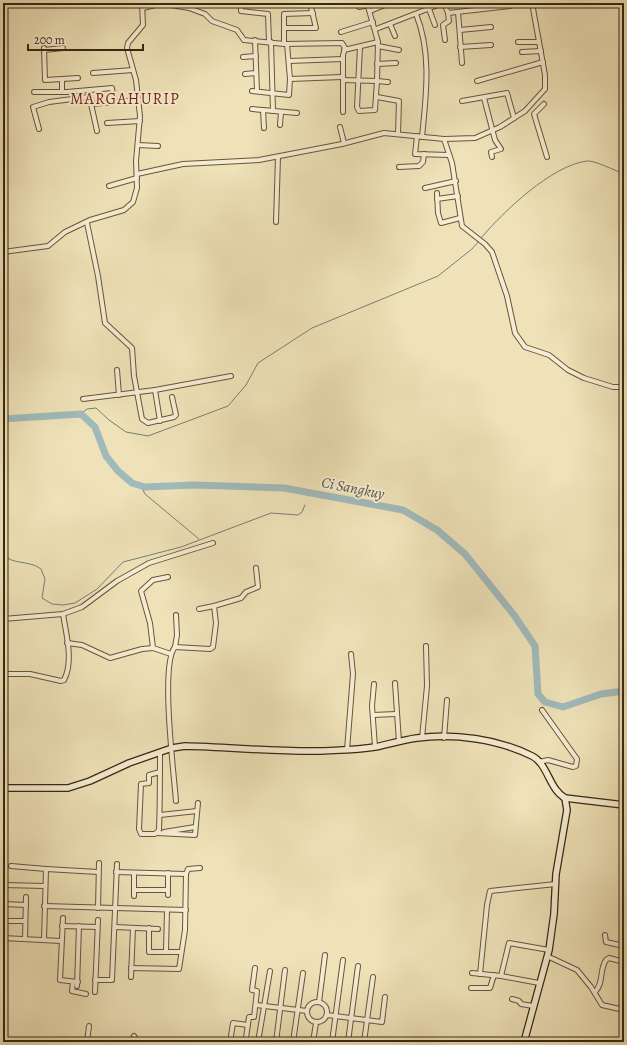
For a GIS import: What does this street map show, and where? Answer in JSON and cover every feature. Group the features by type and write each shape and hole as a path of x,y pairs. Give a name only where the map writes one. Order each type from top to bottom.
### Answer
{"street":[{"path":"3,252 48,246 65,232 129,206 135,198 137,176 136,161 140,121 139,100 127,46 143,25 142,3"},
{"path":"143,8 163,3"},
{"path":"169,3 171,5 200,12 212,21 237,30 244,40 286,44 341,43 344,45 343,112"},
{"path":"284,28 316,28 310,3"},
{"path":"357,3 359,7 368,4 376,29 378,44 375,110 359,111 357,106 360,46"},
{"path":"370,11 390,3"},
{"path":"376,29 444,3 449,21 443,25 445,40"},
{"path":"109,186 137,176 183,164 254,161 344,143 374,134 398,134 444,139 476,138 525,111 545,89 545,75 532,3"},
{"path":"241,6 242,11 268,14 273,111"},
{"path":"448,13 510,6"},
{"path":"429,9 435,25"},
{"path":"458,12 462,63"},
{"path":"255,40 256,73 254,91 289,95 289,62 284,28 284,14 313,13"},
{"path":"416,14 423,36 426,60 427,92 419,137 414,154 449,155"},
{"path":"341,32 373,22"},
{"path":"390,24 395,36"},
{"path":"460,30 491,27"},
{"path":"518,42 539,42"},
{"path":"344,50 378,44 399,50"},
{"path":"460,47 491,44"},
{"path":"63,48 44,49 45,80 78,78"},
{"path":"522,52 540,51"},
{"path":"243,57 256,56"},
{"path":"289,62 343,59"},
{"path":"477,80 542,62"},
{"path":"377,64 396,64"},
{"path":"93,73 133,70"},
{"path":"245,74 256,73"},
{"path":"62,79 62,92"},
{"path":"290,79 343,79 388,82"},
{"path":"34,92 62,92 112,88 114,102"},
{"path":"462,101 507,93 514,118"},
{"path":"39,129 33,107 49,102 88,97 97,131"},
{"path":"376,97 399,101 398,134"},
{"path":"484,98 492,130 501,149 491,152 492,157"},
{"path":"91,104 139,100"},
{"path":"544,104 537,109 534,116 547,157"},
{"path":"252,109 298,113"},
{"path":"263,110 264,128"},
{"path":"280,125 281,112"},
{"path":"107,123 140,121"},
{"path":"340,127 344,143"},
{"path":"444,139 456,181 462,226 485,244 494,256 507,296 515,332 525,347 549,355 568,370 584,378 613,387 624,387"},
{"path":"138,145 158,146"},
{"path":"398,167 419,166 423,162 424,154"},
{"path":"276,222 278,157"},
{"path":"425,188 456,181"},
{"path":"437,193 438,212 441,223 460,218"},
{"path":"437,199 458,196"},
{"path":"87,223 98,276 102,318 108,327 132,348 137,393 142,419 148,423 168,420 176,415 172,397"},
{"path":"117,370 119,395"},
{"path":"83,399 137,393 232,376"},
{"path":"155,390 160,421"},
{"path":"3,620 63,614 86,606 117,581 149,563 213,543"},
{"path":"200,609 241,598 246,592 258,588 256,568"},
{"path":"153,648 150,623 141,591 153,580 168,577"},
{"path":"175,647 212,648 216,623 214,606"},
{"path":"3,674 30,674 62,681 65,677 68,666 67,643 63,614"},
{"path":"176,615 177,635 175,647 171,654 167,693 176,802"},
{"path":"67,643 82,645 110,658 142,649 153,648 171,654"},
{"path":"422,738 424,701 427,686 426,646"},
{"path":"347,750 353,674 351,654"},
{"path":"395,683 399,742"},
{"path":"374,684 373,715 376,747"},
{"path":"444,738 447,700"},
{"path":"539,762 548,760 573,767 576,766 578,758 542,710"},
{"path":"373,715 396,714"},
{"path":"3,788 68,788 90,781 126,765 172,748 196,746 268,750 347,750 376,747 422,738 469,738 495,743 533,757 539,762 558,792 565,798 624,806"},
{"path":"158,833 160,815 160,752"},
{"path":"160,772 149,775 149,783 141,784 139,807 140,833 195,835 198,803"},
{"path":"524,1042 548,953 558,859 567,810 565,798"},
{"path":"160,815 197,811"},
{"path":"158,833 195,827"},
{"path":"98,863 98,908"},
{"path":"96,980 112,980 116,864"},
{"path":"11,866 98,872"},
{"path":"131,968 178,970 185,930 186,874 188,869 200,868"},
{"path":"44,940 46,869"},
{"path":"116,872 186,874"},
{"path":"134,873 134,896"},
{"path":"168,873 168,896"},
{"path":"480,974 487,904 490,891 556,884"},
{"path":"3,885 45,886"},
{"path":"134,890 168,890"},
{"path":"25,939 26,897"},
{"path":"3,904 26,905"},
{"path":"44,906 186,910"},
{"path":"166,952 167,910"},
{"path":"63,918 60,980 76,983"},
{"path":"95,992 98,920"},
{"path":"3,921 25,922"},
{"path":"62,926 97,927"},
{"path":"79,926 76,983 72,991 86,994"},
{"path":"115,927 158,929"},
{"path":"131,976 133,928"},
{"path":"149,928 149,952 181,952"},
{"path":"605,935 606,942 624,946"},
{"path":"3,938 61,941"},
{"path":"501,976 508,943 548,953 574,968 595,992 602,1005 624,1010"},
{"path":"319,1002 325,955"},
{"path":"595,992 600,986 602,967 606,960 609,958 624,962 624,956"},
{"path":"332,1042 343,960"},
{"path":"348,1042 358,966"},
{"path":"246,1038 249,1017 254,1017 256,1005 257,991 252,990 254,968"},
{"path":"276,1042 286,970"},
{"path":"258,1042 270,971"},
{"path":"293,1042 303,973"},
{"path":"472,973 501,976 539,983"},
{"path":"470,988 489,988 492,984 494,975"},
{"path":"364,1042 373,977"},
{"path":"327,1015 382,1022 385,997"},
{"path":"512,1000 519,1001 521,1004 533,1006"},
{"path":"319,1002 326,1007 327,1015 321,1022 316,1023 310,1020 307,1016 307,1011 310,1005 319,1002"},
{"path":"256,1005 307,1011"},
{"path":"231,1036 233,1023 248,1024"},
{"path":"313,1042 316,1023"},
{"path":"87,1042 89,1026"},
{"path":"134,1036 138,1042"}],"waterway":[{"path":"481,238 490,227 529,191 544,180 573,164 590,161 624,174"},
{"path":"81,414 87,409 96,408 109,420 126,432 148,436 228,406 246,385 258,363 312,328 438,276 472,249 479,241"},
{"name":"Ci Sangkuy","path":"3,419 81,414 95,427 106,456 118,471 132,483 145,487 194,485 284,488 403,510 437,530 465,554 514,615 535,646 538,694 545,702 563,707 601,694 624,691"},
{"path":"141,486 145,494 199,539"},
{"path":"3,555 11,560 31,564 41,569 45,579 42,598 52,604 63,605 75,603 97,589 123,562 181,547 271,513 298,515 302,512 305,505"}],"district":[{"name":"MARGAHURIP","path":"125,98"}]}
